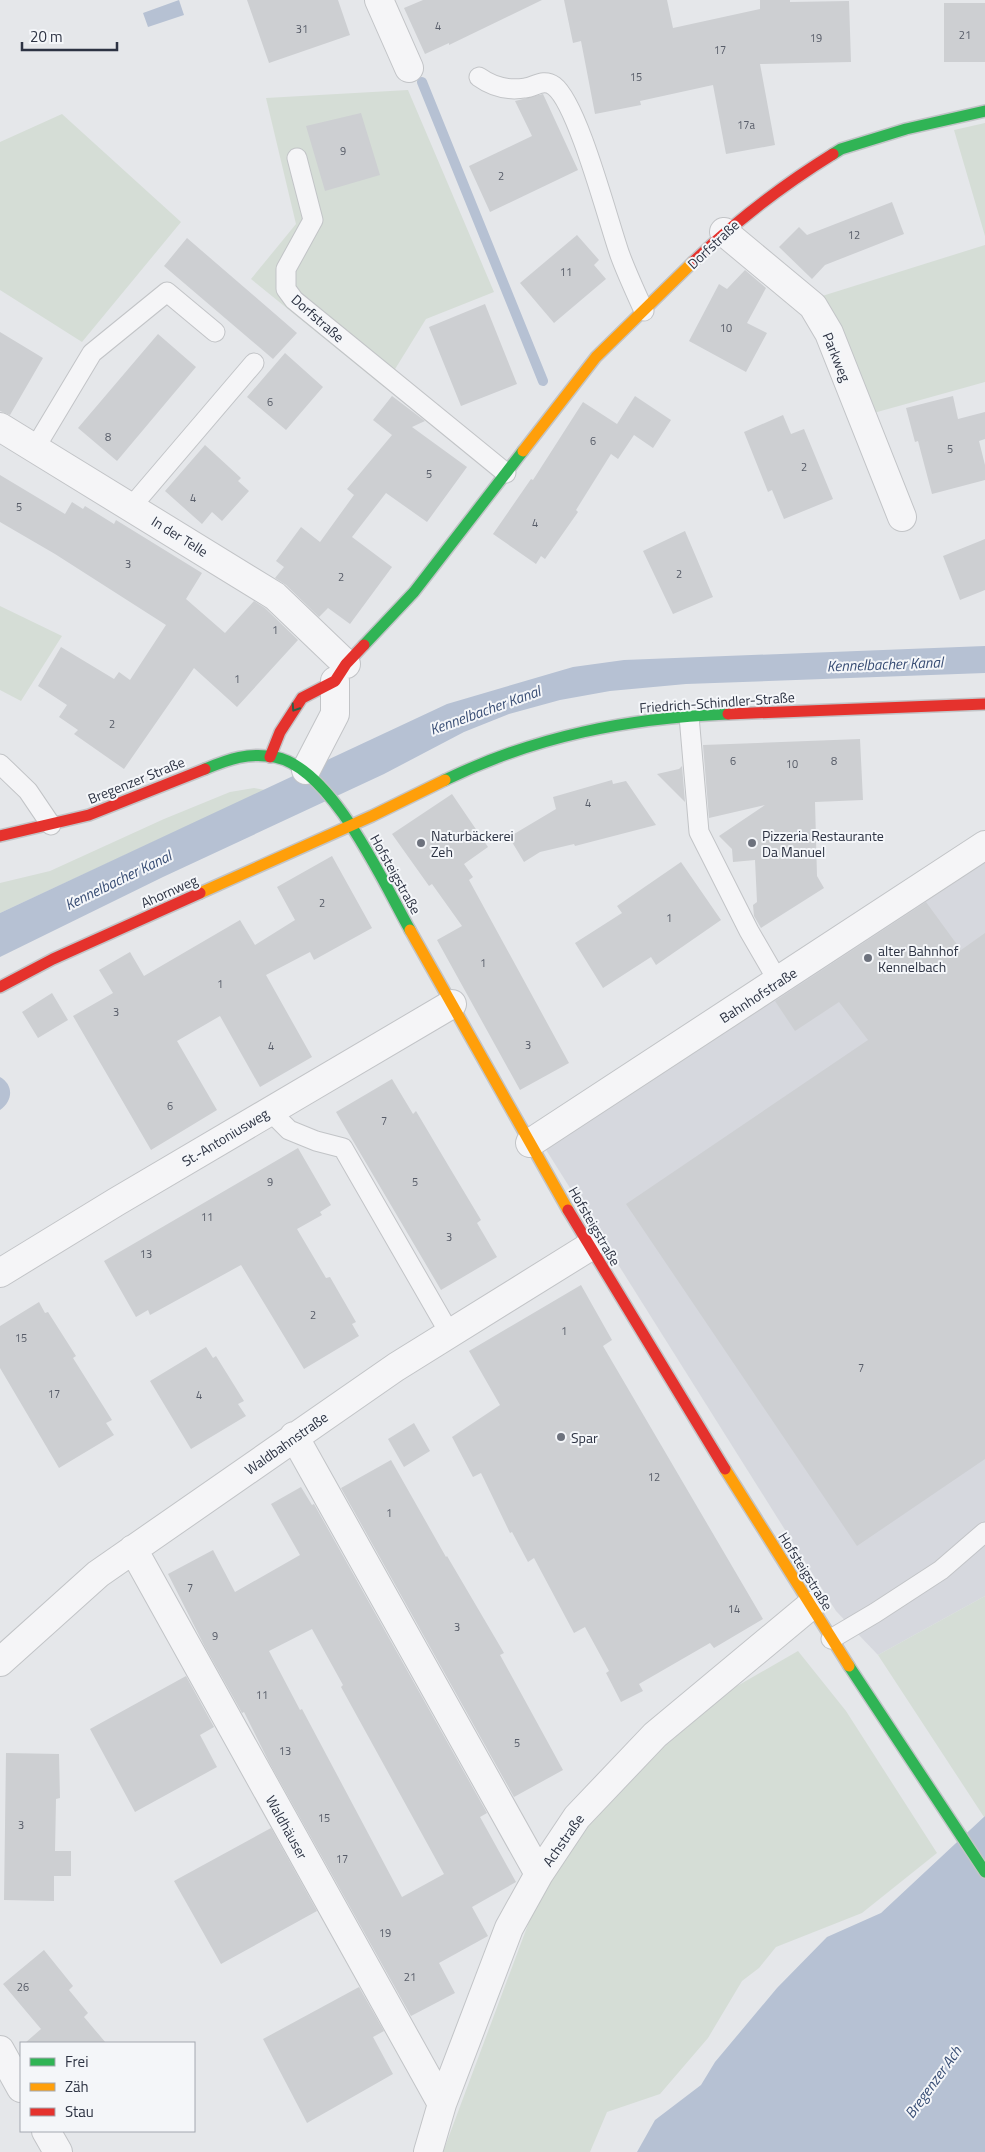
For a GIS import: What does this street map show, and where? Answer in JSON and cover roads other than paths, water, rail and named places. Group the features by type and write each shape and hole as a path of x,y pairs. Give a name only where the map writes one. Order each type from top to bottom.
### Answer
{"street":[{"path":"379,0 409,68"},
{"name":"Dorfstraße","path":"276,758 280,732 302,698 341,673 414,592 596,357 724,232 794,178 841,149 906,129 985,112"},
{"name":"Parkweg","path":"724,232 813,306 828,333 902,517"},
{"name":"In der Telle","path":"0,427 132,506 275,596 341,673"},
{"path":"306,770 335,714 341,673"},
{"name":"Friedrich-Schindler-Straße","path":"351,826 472,767 550,739 608,726 688,716 985,704"},
{"name":"Bregenzer Straße","path":"0,836 89,814 234,757 254,754 276,758"},
{"name":"Hofsteigstraße","path":"276,758 306,770 322,785 351,826 589,1247 831,1640 985,1872"},
{"name":"Ahornweg","path":"0,987 53,959 351,826"},
{"name":"Bahnhofstraße","path":"530,1144 985,845"},
{"name":"St.-Antoniusweg","path":"0,1273 452,1004"},
{"name":"Waldbahnstraße","path":"0,1662 98,1574 294,1436 396,1367 589,1247"},
{"path":"294,1436 539,1874"},
{"name":"Waldhäuser","path":"133,1550 442,2104"},
{"name":"Achstraße","path":"428,2152 442,2104 509,1928 539,1874 577,1817 655,1735 810,1606"},
{"path":"0,2050 20,2086"},
{"path":"47,2132 58,2152"}],"lane":[{"path":"478,77 492,86 509,89 526,88 542,82 553,85 563,97 582,138 621,257 644,311"},
{"name":"Dorfstraße","path":"297,158 313,220 286,269 286,289 294,300 506,472"},
{"path":"35,448 92,353 167,292 215,332"},
{"path":"132,506 254,363"},
{"path":"688,716 699,832 749,931 778,981"},
{"path":"0,764 28,791 50,825"},
{"path":"270,1111 289,1130 316,1141 343,1148 450,1334"},
{"path":"831,1640 941,1570 985,1532"}],"water":[{"path":"179,0 184,15 148,27 143,13"},
{"name":"Kennelbacher Kanal","path":"985,646 985,673 686,684 610,691 560,700 509,714 464,732 384,774 163,877 0,957 0,913 447,704 573,667 624,660"},
{"path":"0,1077 8,1084 10,1093 7,1102 0,1110"},
{"name":"Bregenzer Ach","path":"985,1816 985,2152 637,2152 655,2120 701,2085 715,2062 777,1988 827,1937 881,1913"}],"waterway":[{"path":"422,82 543,381"}],"place":[{"name":"Naturbäckerei Zeh","path":"421,843"},
{"name":"Pizzeria Restaurante Da Manuel","path":"752,843"},
{"name":"alter Bahnhof Kennelbach","path":"868,958"},
{"name":"Spar","path":"561,1437"}]}
